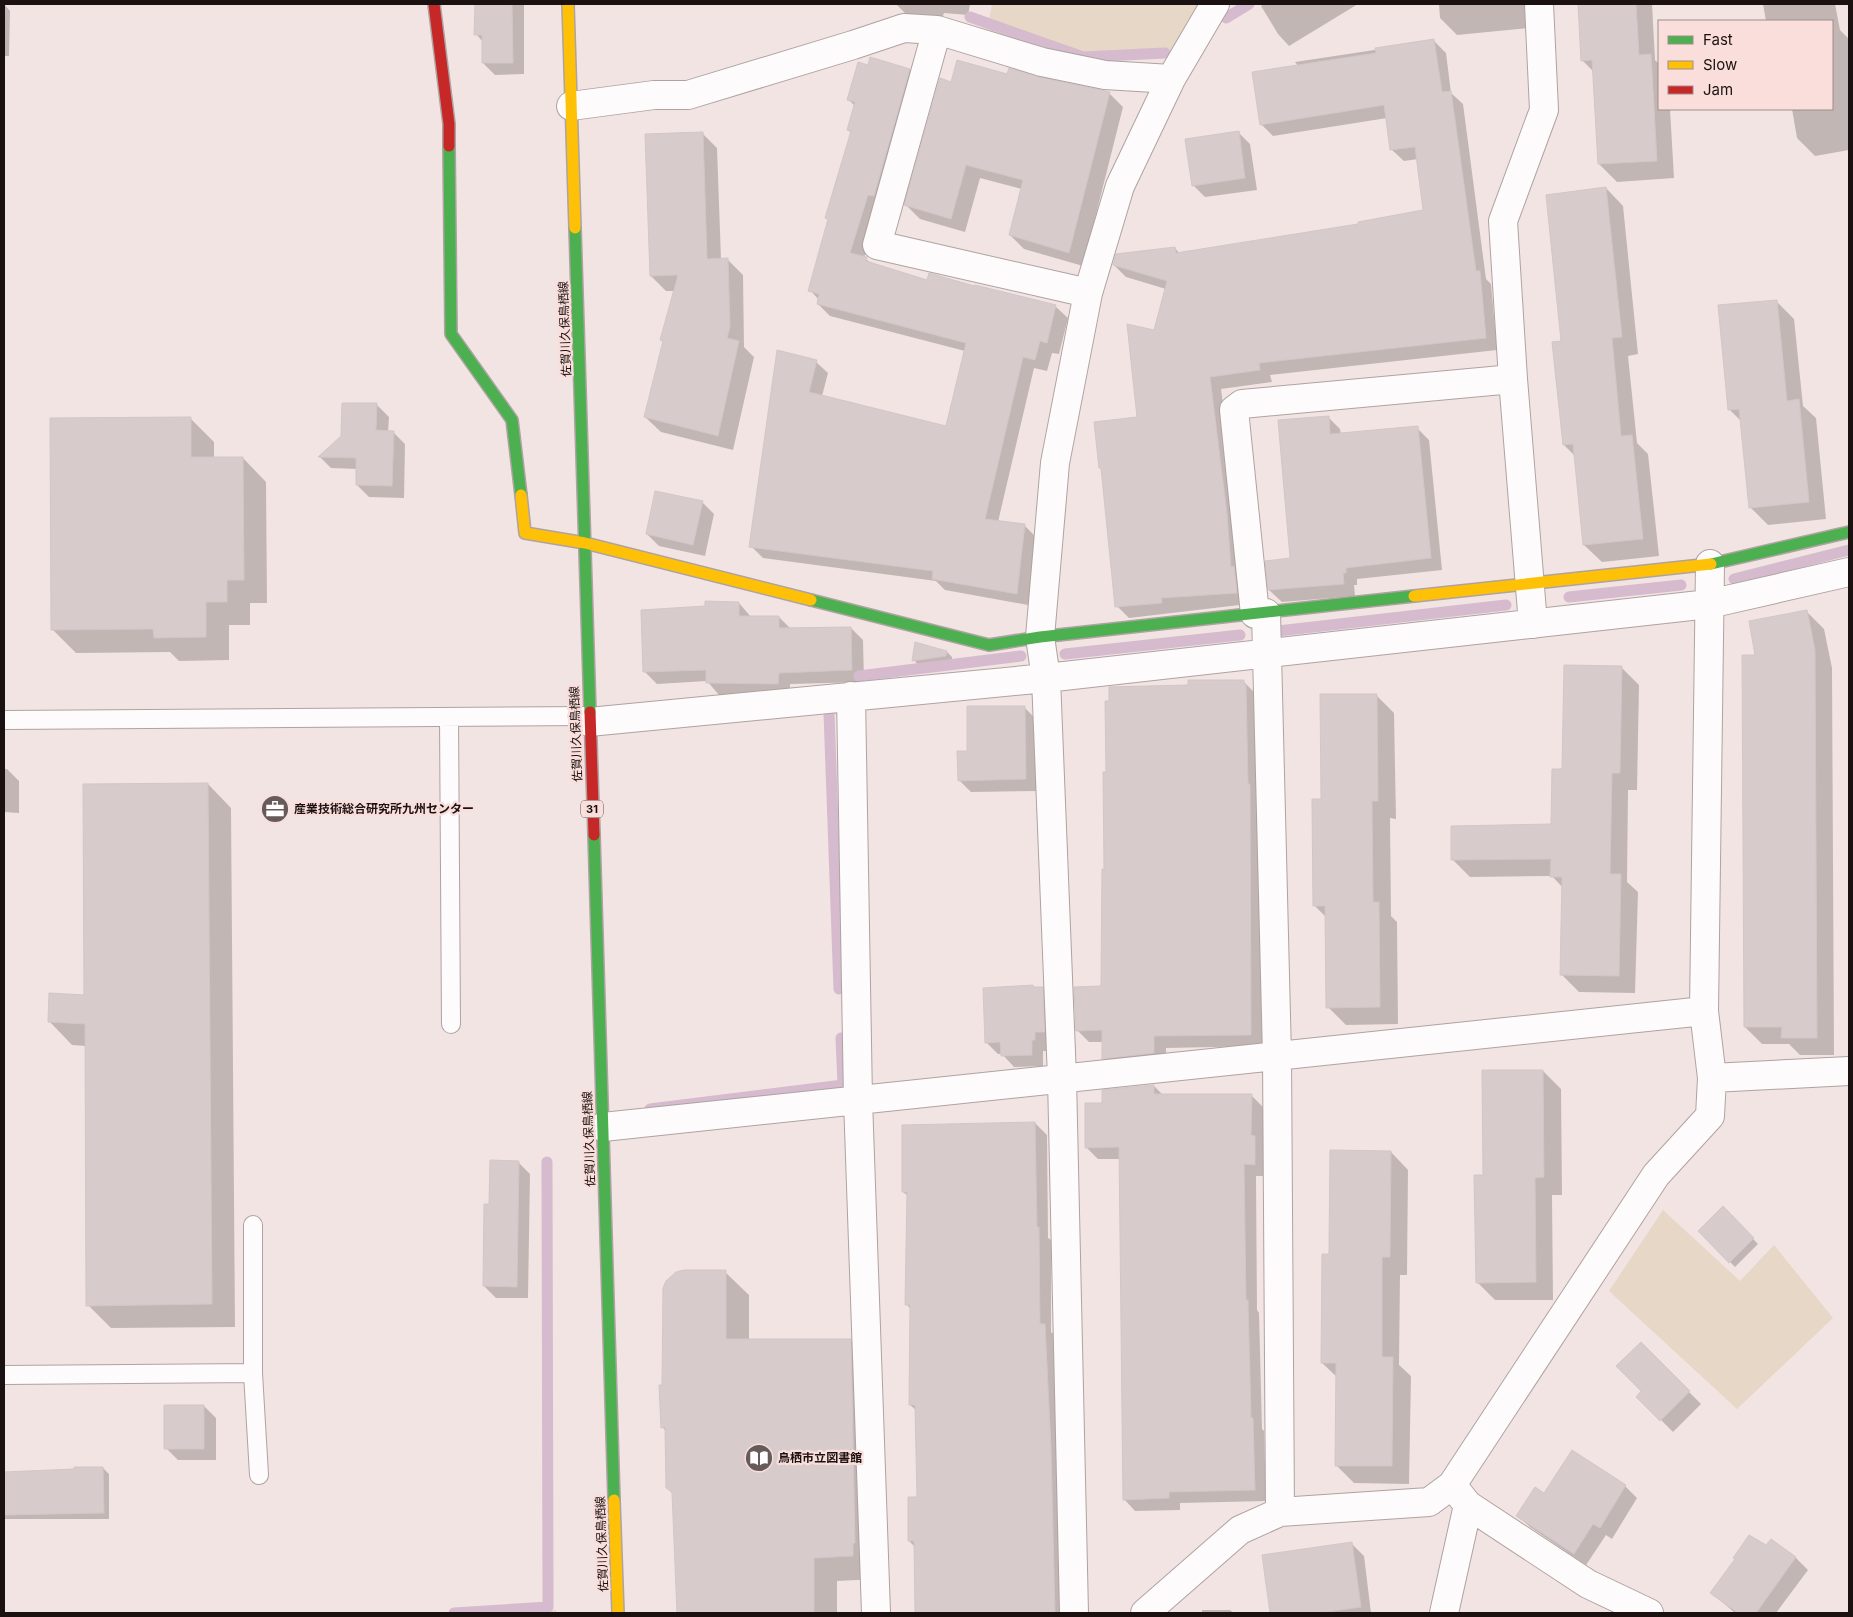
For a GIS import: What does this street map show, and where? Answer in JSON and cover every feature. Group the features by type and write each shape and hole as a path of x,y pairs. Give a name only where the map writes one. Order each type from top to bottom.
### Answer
{"street":[{"path":"434,4 449,124 450,334 512,420 525,532 586,543 989,645 1040,637 1710,564 1849,532"},
{"name":"佐賀川久保鳥栖線","path":"568,4 618,1613"},
{"path":"1074,1613 1062,1078 1046,678 1040,637 1055,464 1088,293 1120,186 1171,80 1215,4"},
{"path":"1533,624 1513,379 1503,221 1544,110 1538,4"},
{"path":"571,106 654,95 688,95 904,28 937,30 1042,62 1078,70 1105,75 1171,80"},
{"path":"937,30 877,245 1088,293"},
{"path":"1280,1512 1277,1056 1266,653 1234,410 1242,404 1513,379"},
{"path":"1444,1613 1460,1495 1656,1175 1710,1116 1712,1078 1704,1011 1710,564"},
{"path":"589,719 1046,678 1709,604 1849,572"},
{"path":"851,696 858,1100 876,1613"},
{"path":"603,1127 1704,1011"},
{"path":"1712,1078 1849,1071"},
{"path":"1145,1613 1240,1530 1280,1512 1429,1502 1460,1495 1588,1584 1649,1613"}],"lane":[{"path":"4,720 449,717 589,719"},
{"path":"449,717 450,1024"},
{"path":"253,1225 253,1373 259,1475"},
{"path":"4,1375 253,1373"}],"shaded area":[{"path":"992,4 1199,4 1169,57 1085,63 987,30"},
{"path":"1663,1210 1740,1281 1774,1245 1833,1318 1737,1409 1609,1291"},
{"path":"556,1610 556,1613 477,1613"}],"building":[{"path":"475,4 512,4 513,63 482,63 482,35 474,35"},
{"path":"1578,4 1636,4 1639,55 1651,54 1657,161 1598,164 1592,60 1581,61"},
{"path":"1434,39 1442,92 1451,91 1476,271 1480,271 1486,338 1259,363 1260,370 1210,377 1227,514 1231,567 1234,566 1237,593 1161,598 1162,603 1115,607 1101,468 1099,468 1094,422 1137,417 1127,324 1154,330 1167,281 1113,265 1116,254 1175,247 1176,253 1358,224 1358,222 1423,210 1415,147 1390,150 1384,105 1260,125 1252,72 1376,53 1375,48"},
{"path":"870,57 910,69 874,196 868,195 850,253 867,257 866,261 927,280 929,273 974,286 1056,305 1047,343 1040,341 1035,360 1023,357 985,519 1025,524 1017,594 932,579 933,571 749,547 777,350 817,360 809,392 946,426 966,343 817,304 819,294 808,291 828,219 825,218 851,131 847,130 855,102 847,100 858,62 868,65"},
{"path":"957,60 1007,74 1009,68 1039,77 1110,92 1069,253 1009,235 1023,180 966,165 951,219 904,205 940,78 951,82"},
{"path":"1239,131 1245,178 1192,186 1185,139"},
{"path":"703,132 707,259 728,258 730,327 727,338 739,341 718,436 644,417 663,341 660,340 678,275 650,276 645,134"},
{"path":"1606,187 1622,337 1612,338 1621,436 1632,435 1643,539 1583,545 1573,444 1563,445 1552,342 1561,341 1546,195"},
{"path":"1777,300 1787,401 1799,399 1809,502 1749,508 1739,409 1728,410 1718,305"},
{"path":"342,403 377,403 376,430 394,431 392,486 356,485 356,458 318,457 341,436"},
{"path":"1329,416 1330,434 1418,426 1431,558 1346,568 1346,573 1343,573 1344,584 1268,590 1265,561 1290,558 1278,420"},
{"path":"191,417 191,457 243,457 244,580 227,580 227,602 206,602 206,637 154,638 153,629 51,630 50,418"},
{"path":"655,491 703,501 693,545 646,534"},
{"path":"705,601 739,602 739,616 779,616 779,628 851,627 852,670 779,673 778,684 706,683 706,670 643,672 641,610 705,606"},
{"path":"1807,610 1815,650 1817,1038 1781,1038 1782,1027 1744,1027 1742,655 1755,655 1749,621"},
{"path":"915,642 947,651 946,656 912,661"},
{"path":"1564,665 1622,666 1620,773 1612,773 1610,874 1621,874 1619,976 1560,975 1562,877 1550,877 1551,859 1451,860 1451,826 1551,824 1552,769 1562,769"},
{"path":"1188,680 1244,680 1244,684 1246,684 1248,784 1250,784 1251,1035 1154,1036 1154,1053 1102,1059 1102,1030 1076,1031 1074,987 1101,986 1102,869 1104,869 1103,772 1106,772 1105,701 1109,701 1109,687 1188,685"},
{"path":"1320,694 1377,694 1378,801 1372,801 1373,902 1379,902 1380,1007 1326,1008 1325,906 1313,906 1312,799 1321,799"},
{"path":"967,706 1025,706 1026,779 958,781 957,751 967,751"},
{"path":"208,783 212,1304 86,1306 85,1024 48,1022 49,993 84,995 83,784"},
{"path":"1033,985 1034,987 1043,987 1045,1032 1035,1032 1035,1040 1032,1040 1032,1055 1001,1056 1000,1042 985,1043 983,988"},
{"path":"1482,1070 1543,1070 1544,1177 1535,1178 1536,1282 1476,1283 1474,1175 1483,1175"},
{"path":"1154,1085 1154,1094 1252,1094 1251,1135 1255,1136 1255,1165 1244,1164 1246,1300 1248,1300 1255,1490 1169,1492 1169,1498 1123,1500 1119,1147 1085,1148 1085,1103 1102,1103 1102,1090"},
{"path":"1035,1122 1040,1324 1045,1324 1051,1447 1055,1613 915,1613 914,1541 908,1541 908,1497 917,1497 915,1405 909,1405 910,1305 905,1305 907,1192 902,1192 902,1125"},
{"path":"1330,1150 1391,1151 1390,1257 1382,1257 1382,1357 1393,1357 1392,1466 1335,1466 1336,1363 1321,1363 1322,1254 1329,1254"},
{"path":"490,1160 519,1161 517,1287 483,1286 484,1204 489,1204"},
{"path":"1723,1206 1754,1238 1729,1263 1698,1231"},
{"name":"鳥栖市立図書館","path":"684,1270 726,1270 726,1339 851,1339 855,1543 853,1543 853,1556 814,1558 814,1613 677,1613 672,1492 666,1488 665,1427 661,1428 659,1385 662,1385 663,1288 666,1281 676,1272"},
{"path":"1641,1342 1690,1391 1660,1421 1636,1397 1641,1391 1616,1366"},
{"path":"164,1405 204,1405 204,1449 164,1449"},
{"path":"1572,1450 1626,1485 1600,1528 1593,1524 1574,1554 1516,1516 1535,1487 1544,1493"},
{"path":"74,1467 103,1467 104,1513 4,1515 4,1472 74,1469"},
{"path":"1749,1535 1766,1545 1771,1539 1796,1557 1756,1613 1738,1613 1710,1593 1735,1559 1733,1558"},
{"path":"1352,1542 1361,1607 1320,1613 1270,1613 1262,1555"}],"waterway":[{"path":"1226,18 1249,4"},
{"path":"970,17 1083,57 1165,53"},
{"path":"1734,579 1849,550"},
{"path":"1569,597 1681,585"},
{"path":"1278,631 1506,605"},
{"path":"1065,654 1240,635"},
{"path":"859,676 1021,656"},
{"path":"829,713 839,989"},
{"path":"650,1109 843,1085 841,1038"},
{"path":"454,1613 548,1607 547,1162"}],"traffic: fast":[{"path":"449,146 451,334 512,420 521,495"},
{"path":"575,228 590,712"},
{"path":"1711,564 1849,532"},
{"path":"811,600 989,645 1040,637 1414,596"},
{"path":"594,835 614,1500"}],"traffic: slow":[{"path":"568,4 575,228"},
{"path":"521,495 525,533 585,543 811,600"},
{"path":"1414,596 1711,564"},
{"path":"614,1500 618,1613"}],"traffic: jam":[{"path":"434,4 449,124 449,146"},
{"path":"590,712 594,835"}],"place":[{"name":"産業技術総合研究所九州センター","path":"275,809"},
{"name":"鳥栖市立図書館","path":"759,1458"}]}
